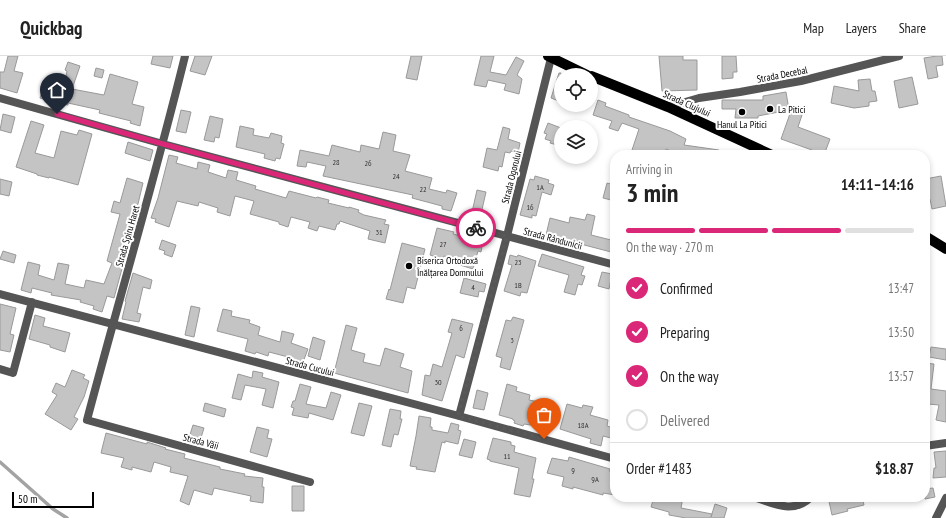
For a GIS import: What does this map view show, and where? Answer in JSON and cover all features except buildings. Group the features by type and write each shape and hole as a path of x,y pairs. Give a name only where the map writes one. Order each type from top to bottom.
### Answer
{"main road":[{"path":"550,57 573,68"},
{"name":"Strada Clujului","path":"598,79 668,107 761,150"},
{"path":"930,239 946,249"}],"street":[{"name":"Strada Spiru Haret","path":"87,420 112,324 163,144 185,56"},
{"name":"Strada Decebal","path":"668,107 699,98 801,81 899,56"},
{"name":"Strada Ogorului","path":"458,416 507,236 550,57"},
{"name":"Strada Rândunicii","path":"0,98 163,144 610,264"},
{"name":"Strada Cucului","path":"0,294 610,458"},
{"path":"0,368 13,373 32,302"},
{"name":"Strada Văii","path":"87,420 310,482"},
{"path":"930,445 946,443"},
{"path":"936,518 946,498"},
{"path":"775,502 786,507 796,507 806,502"}],"waterway":[{"path":"0,462 53,509 67,518"}],"way so far":[{"path":"476,228 507,236 458,416 544,439"}],"place":[{"name":"La Pitici","path":"770,109"},
{"name":"Hanul La Pitici","path":"742,112"},
{"name":"Biserica Ortodoxă Înălțarea Domnului","path":"409,266"}],"route":[{"path":"57,114 476,228"}]}
